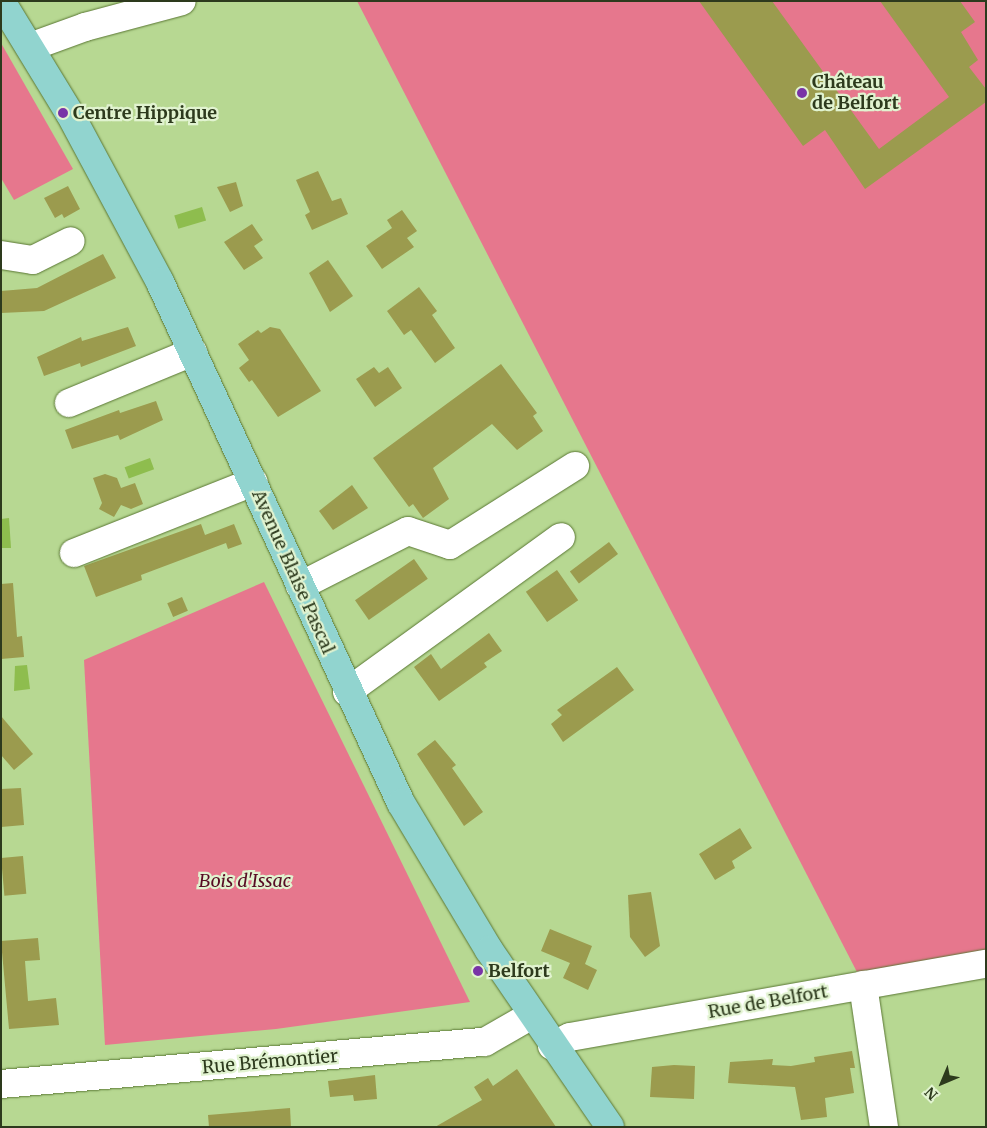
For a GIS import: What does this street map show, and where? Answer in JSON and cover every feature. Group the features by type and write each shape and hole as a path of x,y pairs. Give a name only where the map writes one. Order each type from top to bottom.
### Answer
{"main road":[{"name":"Avenue Blaise Pascal","path":"1,2 30,47 131,224 193,352 347,692 420,837 552,1046 610,1127"}],"street":[{"path":"30,47 85,27 182,1"},
{"path":"1,255 33,260 71,241"},
{"path":"69,403 193,352"},
{"path":"300,586 408,531 450,545 575,466"},
{"path":"74,553 253,482"},
{"path":"347,692 560,538"},
{"name":"Rue de Belfort","path":"552,1046 570,1037 986,964"},
{"path":"863,985 884,1127"},
{"name":"Rue Brémontier","path":"1,1084 485,1042 532,1015"}],"green space":[{"path":"357,1 986,1 986,950 858,974"},
{"path":"1,43 73,169 14,200 1,178"},
{"name":"Bois d'Issac","path":"264,582 470,1002 276,1029 105,1045 84,660"}],"shaded area":[{"path":"202,207 206,220 178,229 174,215"},
{"path":"150,458 154,469 129,479 125,467"},
{"path":"9,518 11,548 1,548 1,519"},
{"path":"27,665 30,689 14,691 15,666"}],"building":[{"name":"Château de Belfort","path":"699,1 772,1 879,149 949,97 880,1 960,1 975,22 961,32 978,60 969,67 986,89 986,102 865,189 825,130 803,146"},
{"path":"318,171 332,201 341,198 348,214 312,230 305,215 310,212 296,180"},
{"path":"236,182 243,206 230,212 217,187"},
{"path":"68,186 80,209 64,218 62,214 55,218 44,198"},
{"path":"402,210 417,231 407,238 414,247 382,269 366,246 392,228 387,220"},
{"path":"252,224 263,240 254,246 263,258 244,270 224,242"},
{"path":"103,254 116,278 44,311 1,313 1,291 37,288"},
{"path":"328,260 353,296 330,312 309,273"},
{"path":"419,287 437,311 432,315 455,348 435,363 411,330 404,335 387,311"},
{"path":"128,327 136,346 81,367 80,363 44,376 37,357 81,337 82,341"},
{"path":"270,327 280,329 321,391 278,417 252,380 249,382 239,368 249,360 238,344 258,330 261,333"},
{"path":"501,364 537,413 533,416 543,431 517,450 492,424 433,468 449,499 423,518 413,504 409,507 373,458"},
{"path":"374,367 379,373 388,367 402,388 375,407 356,379"},
{"path":"156,401 163,420 120,440 118,435 72,449 65,430 119,410 120,413"},
{"path":"105,474 117,478 121,488 135,483 143,504 131,509 121,505 114,517 99,509 102,503 93,478"},
{"path":"352,485 368,508 333,530 319,511"},
{"path":"201,524 205,535 234,524 242,544 228,549 226,543 141,575 142,580 96,597 84,566"},
{"path":"609,542 618,554 579,583 570,571"},
{"path":"414,559 428,579 369,620 355,600"},
{"path":"557,570 578,600 547,622 526,592"},
{"path":"13,583 17,637 22,636 24,657 1,659 1,584"},
{"path":"182,597 188,611 173,617 167,603"},
{"path":"489,633 502,651 484,663 487,667 439,701 414,667 431,654 441,669"},
{"path":"617,667 634,690 563,742 551,724 562,715 557,710"},
{"path":"1,716 33,754 14,770 1,755"},
{"path":"435,740 456,765 452,768 483,812 464,826 417,754"},
{"path":"21,788 24,825 1,827 1,789"},
{"path":"740,828 752,848 732,861 735,868 715,880 699,854"},
{"path":"23,856 26,894 4,896 1,858"},
{"path":"651,892 660,946 645,957 630,937 628,895"},
{"path":"550,929 592,946 585,964 597,970 588,990 563,978 570,963 541,951"},
{"path":"38,938 40,960 25,961 28,1001 56,998 59,1025 9,1029 1,941"},
{"path":"852,1051 855,1068 850,1068 854,1093 825,1098 827,1117 801,1120 795,1087 728,1083 730,1062 773,1059 772,1065 791,1066 815,1062 814,1057"},
{"path":"695,1066 694,1099 650,1097 652,1067"},
{"path":"517,1069 556,1127 435,1127 482,1100 474,1087 488,1078 493,1086"},
{"path":"375,1075 377,1099 354,1101 353,1095 330,1097 328,1081"},
{"path":"290,1108 291,1127 209,1127 208,1115"}],"place":[{"name":"Château de Belfort","path":"802,93"},
{"name":"Centre Hippique","path":"63,113"},
{"name":"Belfort","path":"478,971"}]}
